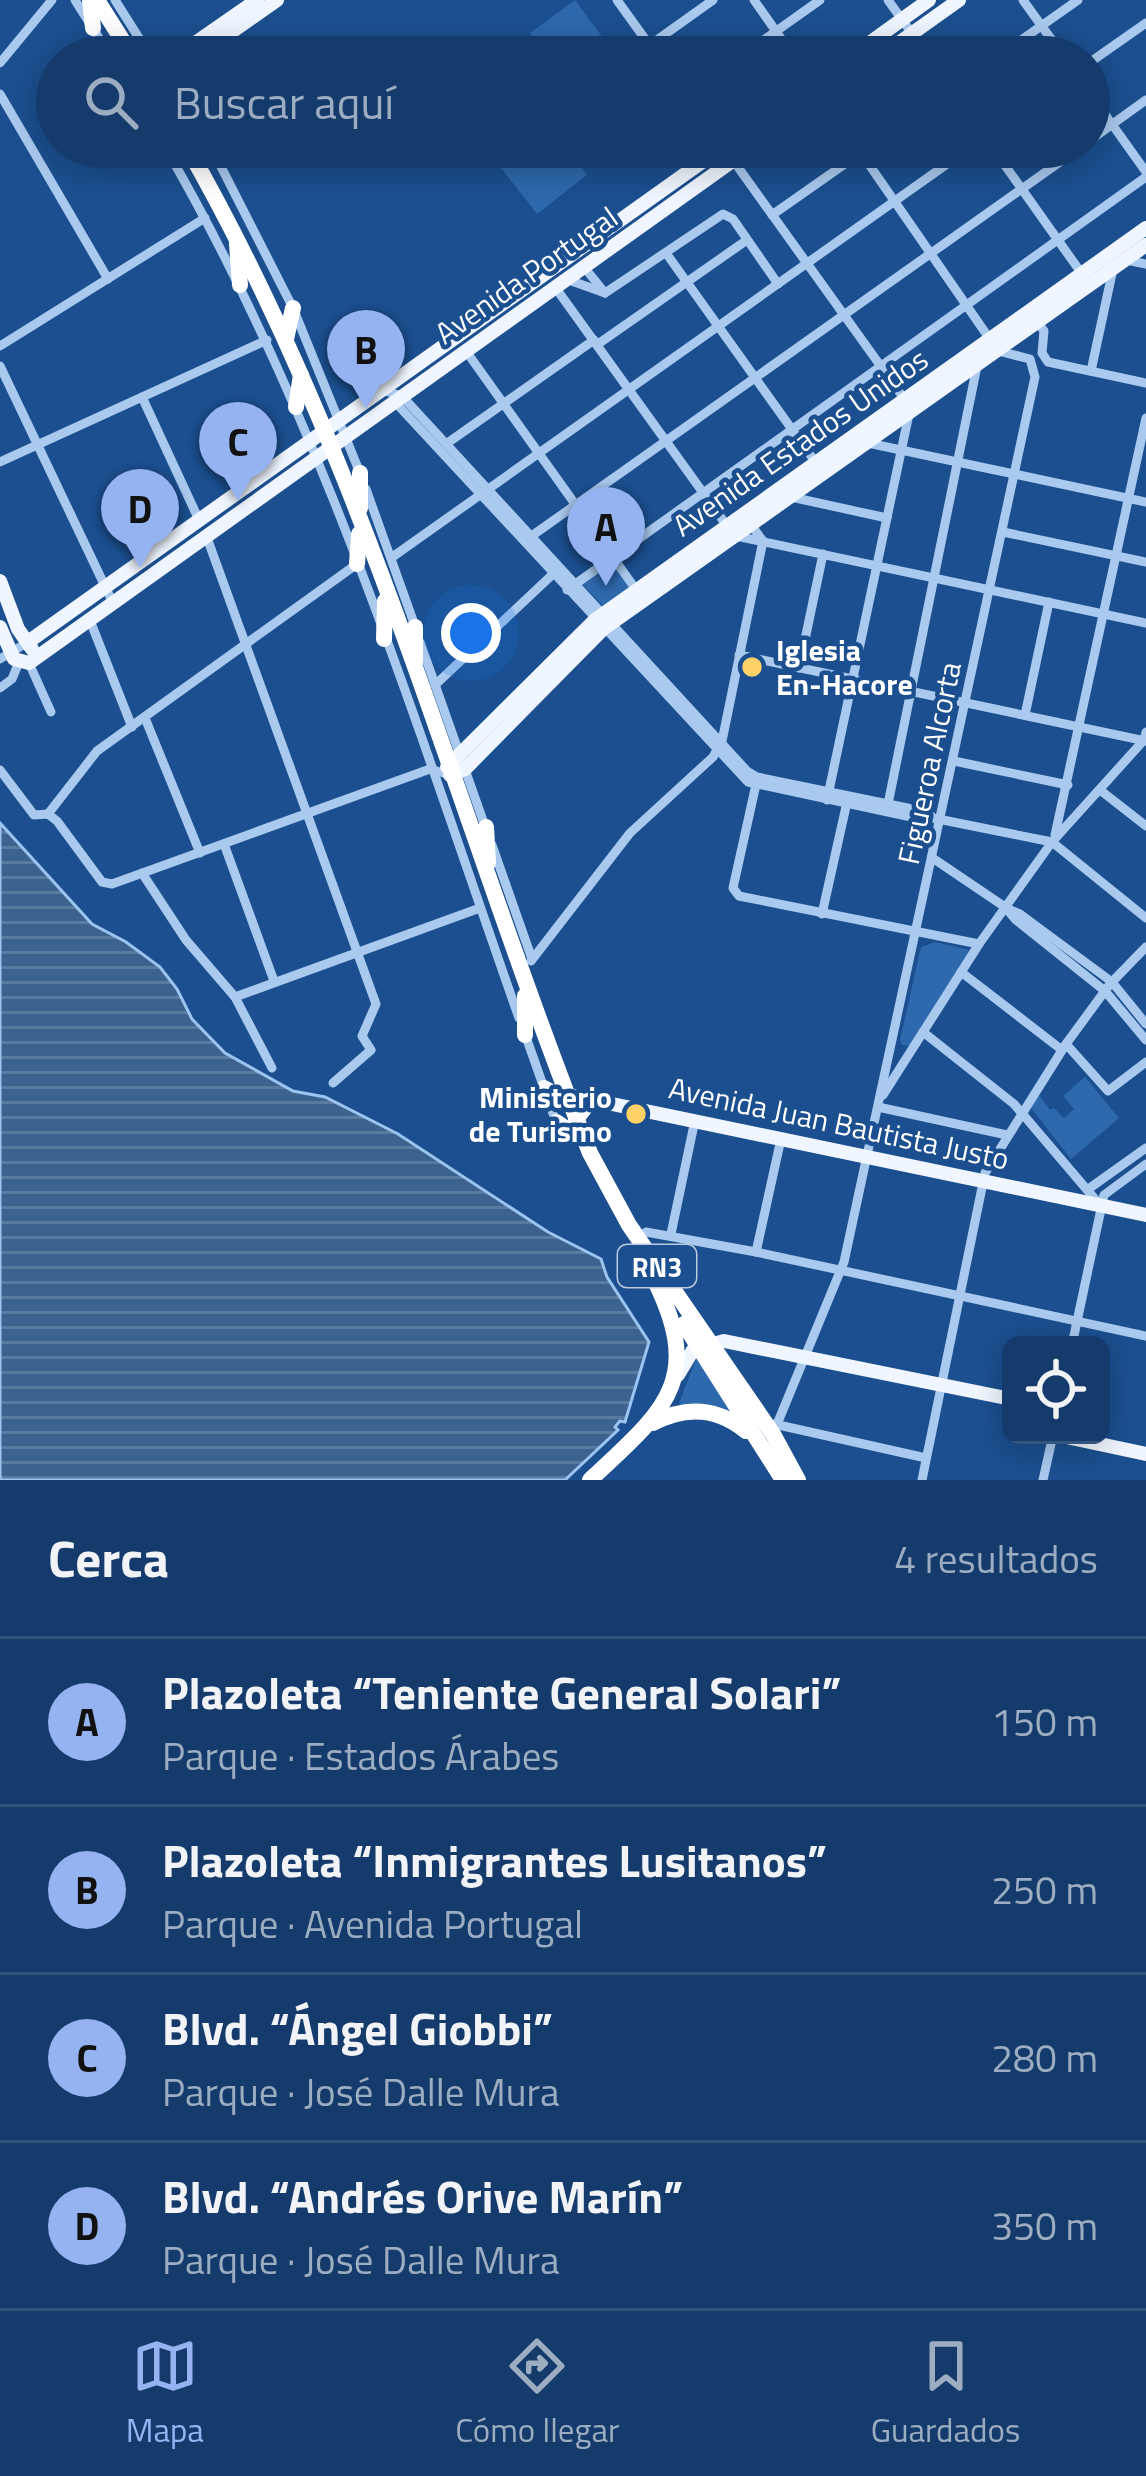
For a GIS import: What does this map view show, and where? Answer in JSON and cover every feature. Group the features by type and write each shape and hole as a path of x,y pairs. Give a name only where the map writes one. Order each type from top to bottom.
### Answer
{"highway":[{"path":"93,28 94,0"},
{"path":"94,0 123,36"},
{"name":"RN3","path":"198,168 286,340 329,438 521,975 558,1093"},
{"path":"236,238 240,285"},
{"path":"286,340 292,308"},
{"path":"296,407 301,374"},
{"path":"357,564 360,473"},
{"path":"384,640 386,594"},
{"path":"415,627 415,674"},
{"path":"486,827 490,887"},
{"path":"480,908 503,924"},
{"name":"RN3","path":"521,975 558,1093 607,1189 644,1238 703,1345 772,1426 798,1480"},
{"path":"525,995 525,1035"},
{"path":"556,1122 575,1126 586,1106 599,1100"},
{"name":"RN3","path":"575,1126 606,1204 651,1274 673,1321 676,1342 675,1375 663,1406 590,1480"},
{"path":"651,1274 703,1345 780,1480"},
{"path":"642,1430 681,1412 722,1416 751,1436 780,1480"}],"main road":[{"path":"205,36 257,0"},
{"path":"226,36 277,0"},
{"path":"880,36 929,0"},
{"path":"908,36 959,0"},
{"name":"Avenida Portugal","path":"329,438 381,390 555,280 702,168"},
{"name":"Avenida Portugal","path":"555,280 584,267 704,168"},
{"name":"Avenida Estados Unidos","path":"1032,318 1146,228"},
{"name":"Avenida Estados Unidos","path":"448,768 637,590 732,531 751,525 1032,318 1146,245"},
{"name":"Avenida Portugal","path":"329,438 398,399 461,343"},
{"name":"Avenida Estados Unidos","path":"604,621 732,531 816,463 977,366 995,345"},
{"path":"18,659 28,642 108,593 329,438"},
{"path":"0,581 18,629 28,642"},
{"path":"18,659 89,618 108,593"},
{"path":"0,626 18,659"},
{"name":"Avenida Juan Bautista Justo","path":"558,1093 983,1181 1080,1195 1146,1216"},
{"path":"663,1406 682,1364 703,1345 724,1341 1002,1397"},
{"path":"1098,1444 1146,1454"}],"street":[{"path":"0,63 52,0"},
{"path":"75,0 98,36"},
{"path":"617,0 643,36"},
{"path":"663,36 713,0"},
{"path":"754,0 779,36"},
{"path":"770,36 820,0"},
{"path":"888,0 914,36"},
{"path":"1023,0 1048,36"},
{"path":"1027,36 1078,0"},
{"path":"122,12 133,1"},
{"path":"1110,48 1146,23"},
{"path":"0,94 36,156"},
{"path":"1112,124 1146,100"},
{"path":"572,586 1146,175 1110,121"},
{"path":"43,168 108,279"},
{"path":"177,168 240,285 296,407 360,473 435,685 448,768 480,908 525,1035 558,1093 556,1122"},
{"path":"222,168 292,308 329,438 357,564 384,640 448,768 486,827 532,959"},
{"path":"739,168 907,407 902,450 828,796"},
{"path":"772,215 836,168"},
{"path":"874,168 995,345 1030,359 1036,377"},
{"path":"391,558 940,168"},
{"path":"1007,168 1082,274"},
{"path":"533,536 1052,168"},
{"path":"555,280 604,292 723,214 733,219 778,284"},
{"path":"0,329 4,344 205,218"},
{"path":"446,444 746,240"},
{"path":"666,254 816,463"},
{"path":"1091,371 1119,264 1146,264"},
{"path":"584,267 604,292"},
{"path":"555,280 732,531 1146,623"},
{"path":"1032,318 1044,331 1042,351 1052,363"},
{"path":"0,462 267,340"},
{"path":"461,343 637,590"},
{"path":"1036,377 1052,363 1146,383"},
{"path":"0,366 108,593"},
{"path":"888,804 977,366"},
{"name":"Figueroa Alcorta","path":"772,1426 841,1271 1036,377"},
{"path":"381,390 398,399 446,444 483,492 533,536 572,586 756,781 925,820 938,818"},
{"path":"142,397 202,526 377,1007 362,1036 371,1050 333,1083"},
{"path":"398,399 553,574 572,586"},
{"path":"1052,842 1146,418"},
{"path":"868,443 1146,502"},
{"path":"791,497 887,518"},
{"path":"751,525 764,541"},
{"path":"1003,532 1146,562"},
{"path":"521,975 623,841 719,746 764,541"},
{"path":"799,668 823,554"},
{"path":"47,814 93,756 357,564"},
{"path":"435,685 553,574"},
{"path":"1025,715 1049,602"},
{"path":"89,618 132,728"},
{"path":"740,656 1145,738"},
{"path":"0,688 12,679 18,659"},
{"path":"18,659 51,712"},
{"path":"146,718 200,853"},
{"path":"1007,1135 879,1104 979,944 1052,842 1145,738"},
{"path":"955,761 1068,785"},
{"path":"0,770 34,814 47,814 57,821 102,882 112,884 448,768"},
{"path":"756,781 734,893 979,944"},
{"path":"1100,790 1146,826"},
{"path":"848,800 888,804 1052,842 1146,918"},
{"path":"822,914 848,800"},
{"path":"224,844 274,981"},
{"path":"934,859 1007,908 1108,987 1146,1024"},
{"path":"142,873 185,940 235,997 272,1068"},
{"path":"235,997 480,908"},
{"path":"922,1480 983,1181 1064,1047 1108,987 1146,947"},
{"path":"962,972 1064,1047 1108,1090 1146,1062"},
{"path":"1108,987 1146,1040"},
{"path":"922,1032 1022,1112 1080,1195 1146,1148"},
{"path":"893,1042 898,1049 914,1047"},
{"path":"671,1234 695,1120"},
{"path":"757,1252 781,1139"},
{"path":"1074,1336 1104,1195 1146,1164"},
{"path":"644,1238 671,1234 1146,1336"},
{"path":"772,1426 926,1458"},
{"path":"1043,1480 1053,1444"}],"shaded area":[{"path":"575,0 602,36 532,36 530,33"},
{"path":"501,168 582,168 587,175 537,214"},
{"path":"613,562 630,587 604,607 582,584"},
{"path":"0,823 92,924 160,967 192,1019 225,1053 293,1091 325,1097 398,1134 548,1232 601,1259 607,1277 649,1342 625,1422 620,1421 618,1430 565,1480 0,1480"},
{"path":"935,942 970,950 909,1046 902,1045 921,947"},
{"path":"1085,1077 1119,1118 1071,1159 1031,1108 1039,1095 1064,1118 1074,1109 1063,1096"},
{"path":"697,1357 736,1414 679,1403"}],"place":[{"name":"Plazoleta “Inmigrantes Lusitanos”","path":"366,409"},
{"name":"Blvd. “Ángel Giobbi”","path":"238,501"},
{"name":"Blvd. “Andrés Orive Marín”","path":"140,568"},
{"name":"Plazoleta “Teniente General Solari”","path":"606,586"},
{"name":"Iglesia En-Hacore","path":"752,667"},
{"name":"Ministerio de Turismo","path":"636,1114"}]}
